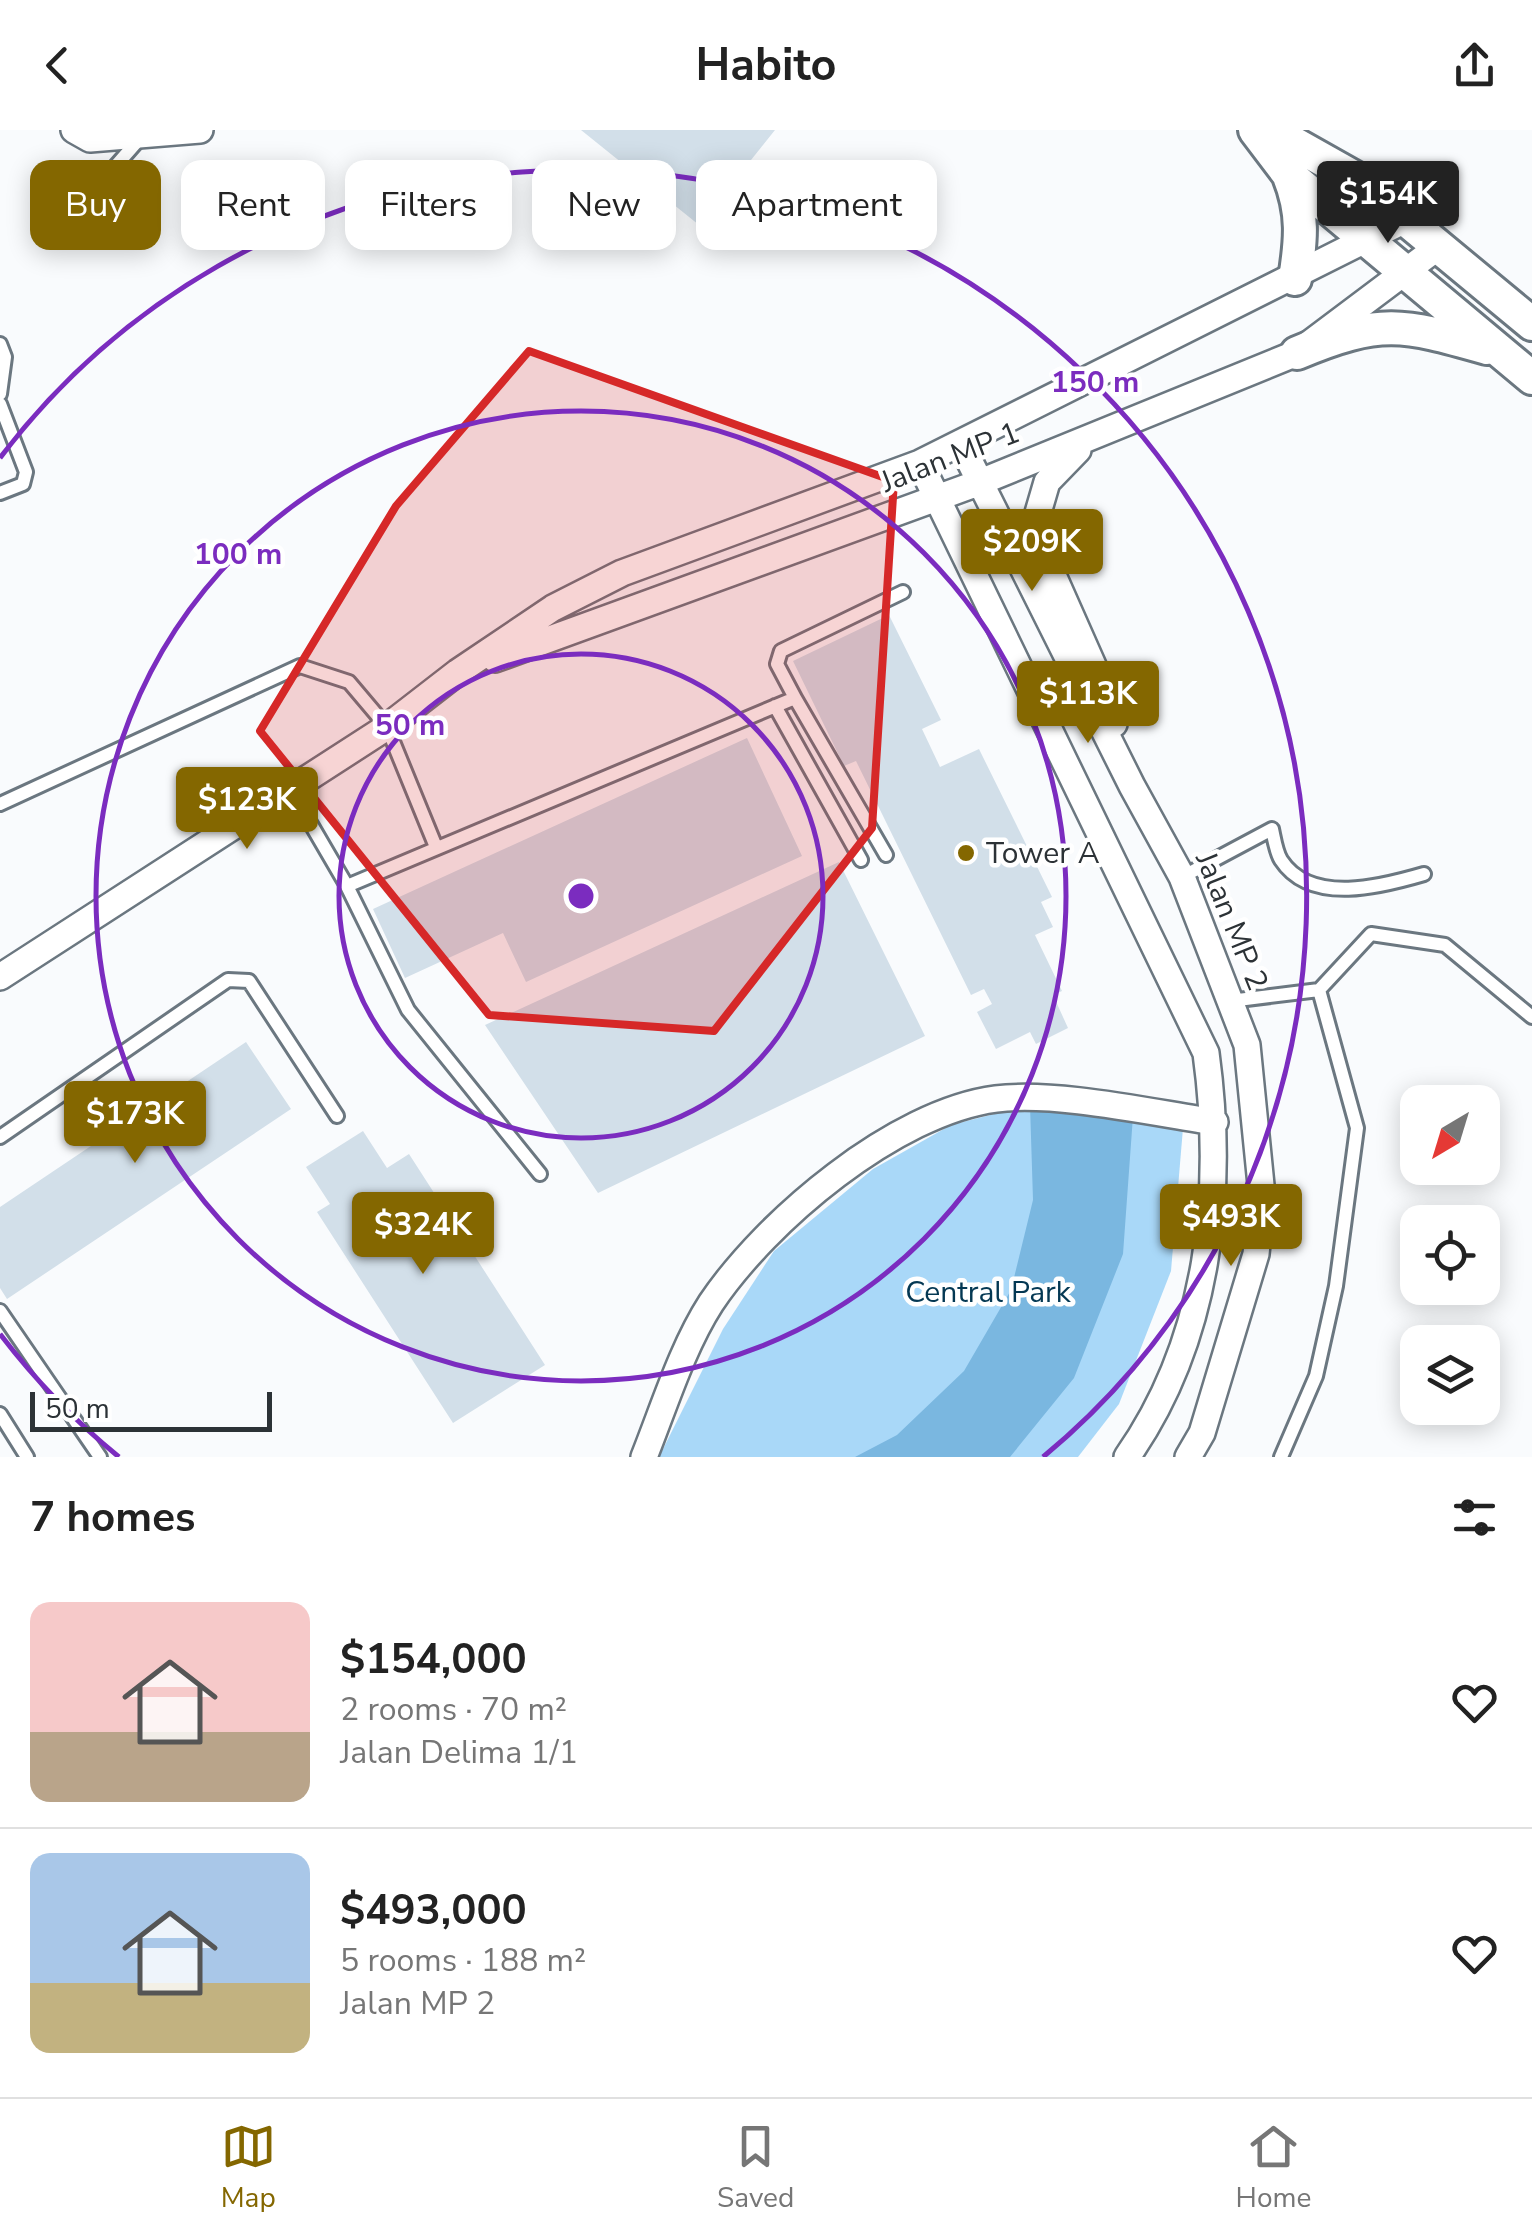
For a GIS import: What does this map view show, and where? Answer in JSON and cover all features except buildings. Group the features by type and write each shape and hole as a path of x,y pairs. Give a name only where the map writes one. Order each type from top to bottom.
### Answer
{"street":[{"path":"74,130 90,139 189,131"},
{"path":"1255,130 1289,174 1365,242 1532,378"},
{"path":"1270,130 1358,179 1532,324"},
{"path":"1289,174 1300,202 1302,228 1295,279"},
{"name":"Jalan MP 1","path":"0,977 387,727 458,672 553,608 622,573 920,463 1295,279 1406,220"},
{"name":"Jalan MP 1","path":"458,672 978,484 1297,352 1438,247"},
{"path":"1297,352 1345,333 1407,325 1500,352"},
{"path":"1097,434 1054,471 1034,530 1103,688 1132,786"},
{"name":"Jalan MP 2","path":"961,444 978,484 1182,878 1247,1045 1262,1195 1256,1254 1202,1433 1188,1457"},
{"path":"920,463 1206,1053 1215,1122 1210,1235 1190,1328 1159,1412 1127,1457"},
{"path":"644,1457 710,1305 761,1240 871,1149 963,1106 999,1098 1089,1104 1215,1122"}],"lane":[{"path":"120,160 144,133"},
{"path":"0,344 4,357 0,394"},
{"path":"0,404 26,472 23,484 0,493"},
{"path":"886,854 776,664 781,651 903,592"},
{"path":"0,804 300,666 348,682 387,727 436,848"},
{"path":"347,886 795,698"},
{"path":"775,706 861,860"},
{"path":"291,790 347,886 408,1010 540,1174"},
{"path":"1182,878 1272,829 1282,860 1310,882 1364,890 1424,874"},
{"path":"1230,1002 1319,990 1371,934 1445,945 1532,1017"},
{"path":"0,1137 228,980 240,978 249,981 337,1116"},
{"path":"1280,1457 1316,1376 1336,1286 1356,1128 1319,990"},
{"path":"0,1311 100,1457"},
{"path":"0,1414 27,1457"}],"highlighted area":[{"path":"529,351 894,481 872,828 714,1031 489,1015 260,731 396,506"}],"green space":[{"name":"Central Park","path":"1030,1105 1183,1128 1171,1271 1119,1404 1078,1457 659,1457 723,1329 774,1251 873,1169 951,1125"}],"shaded area":[{"path":"1030,1105 1133,1116 1123,1254 1074,1378 1010,1457 855,1457 897,1435 964,1371 1011,1290 1033,1200"}],"place":[{"name":"Tower A","path":"966,853"}]}
